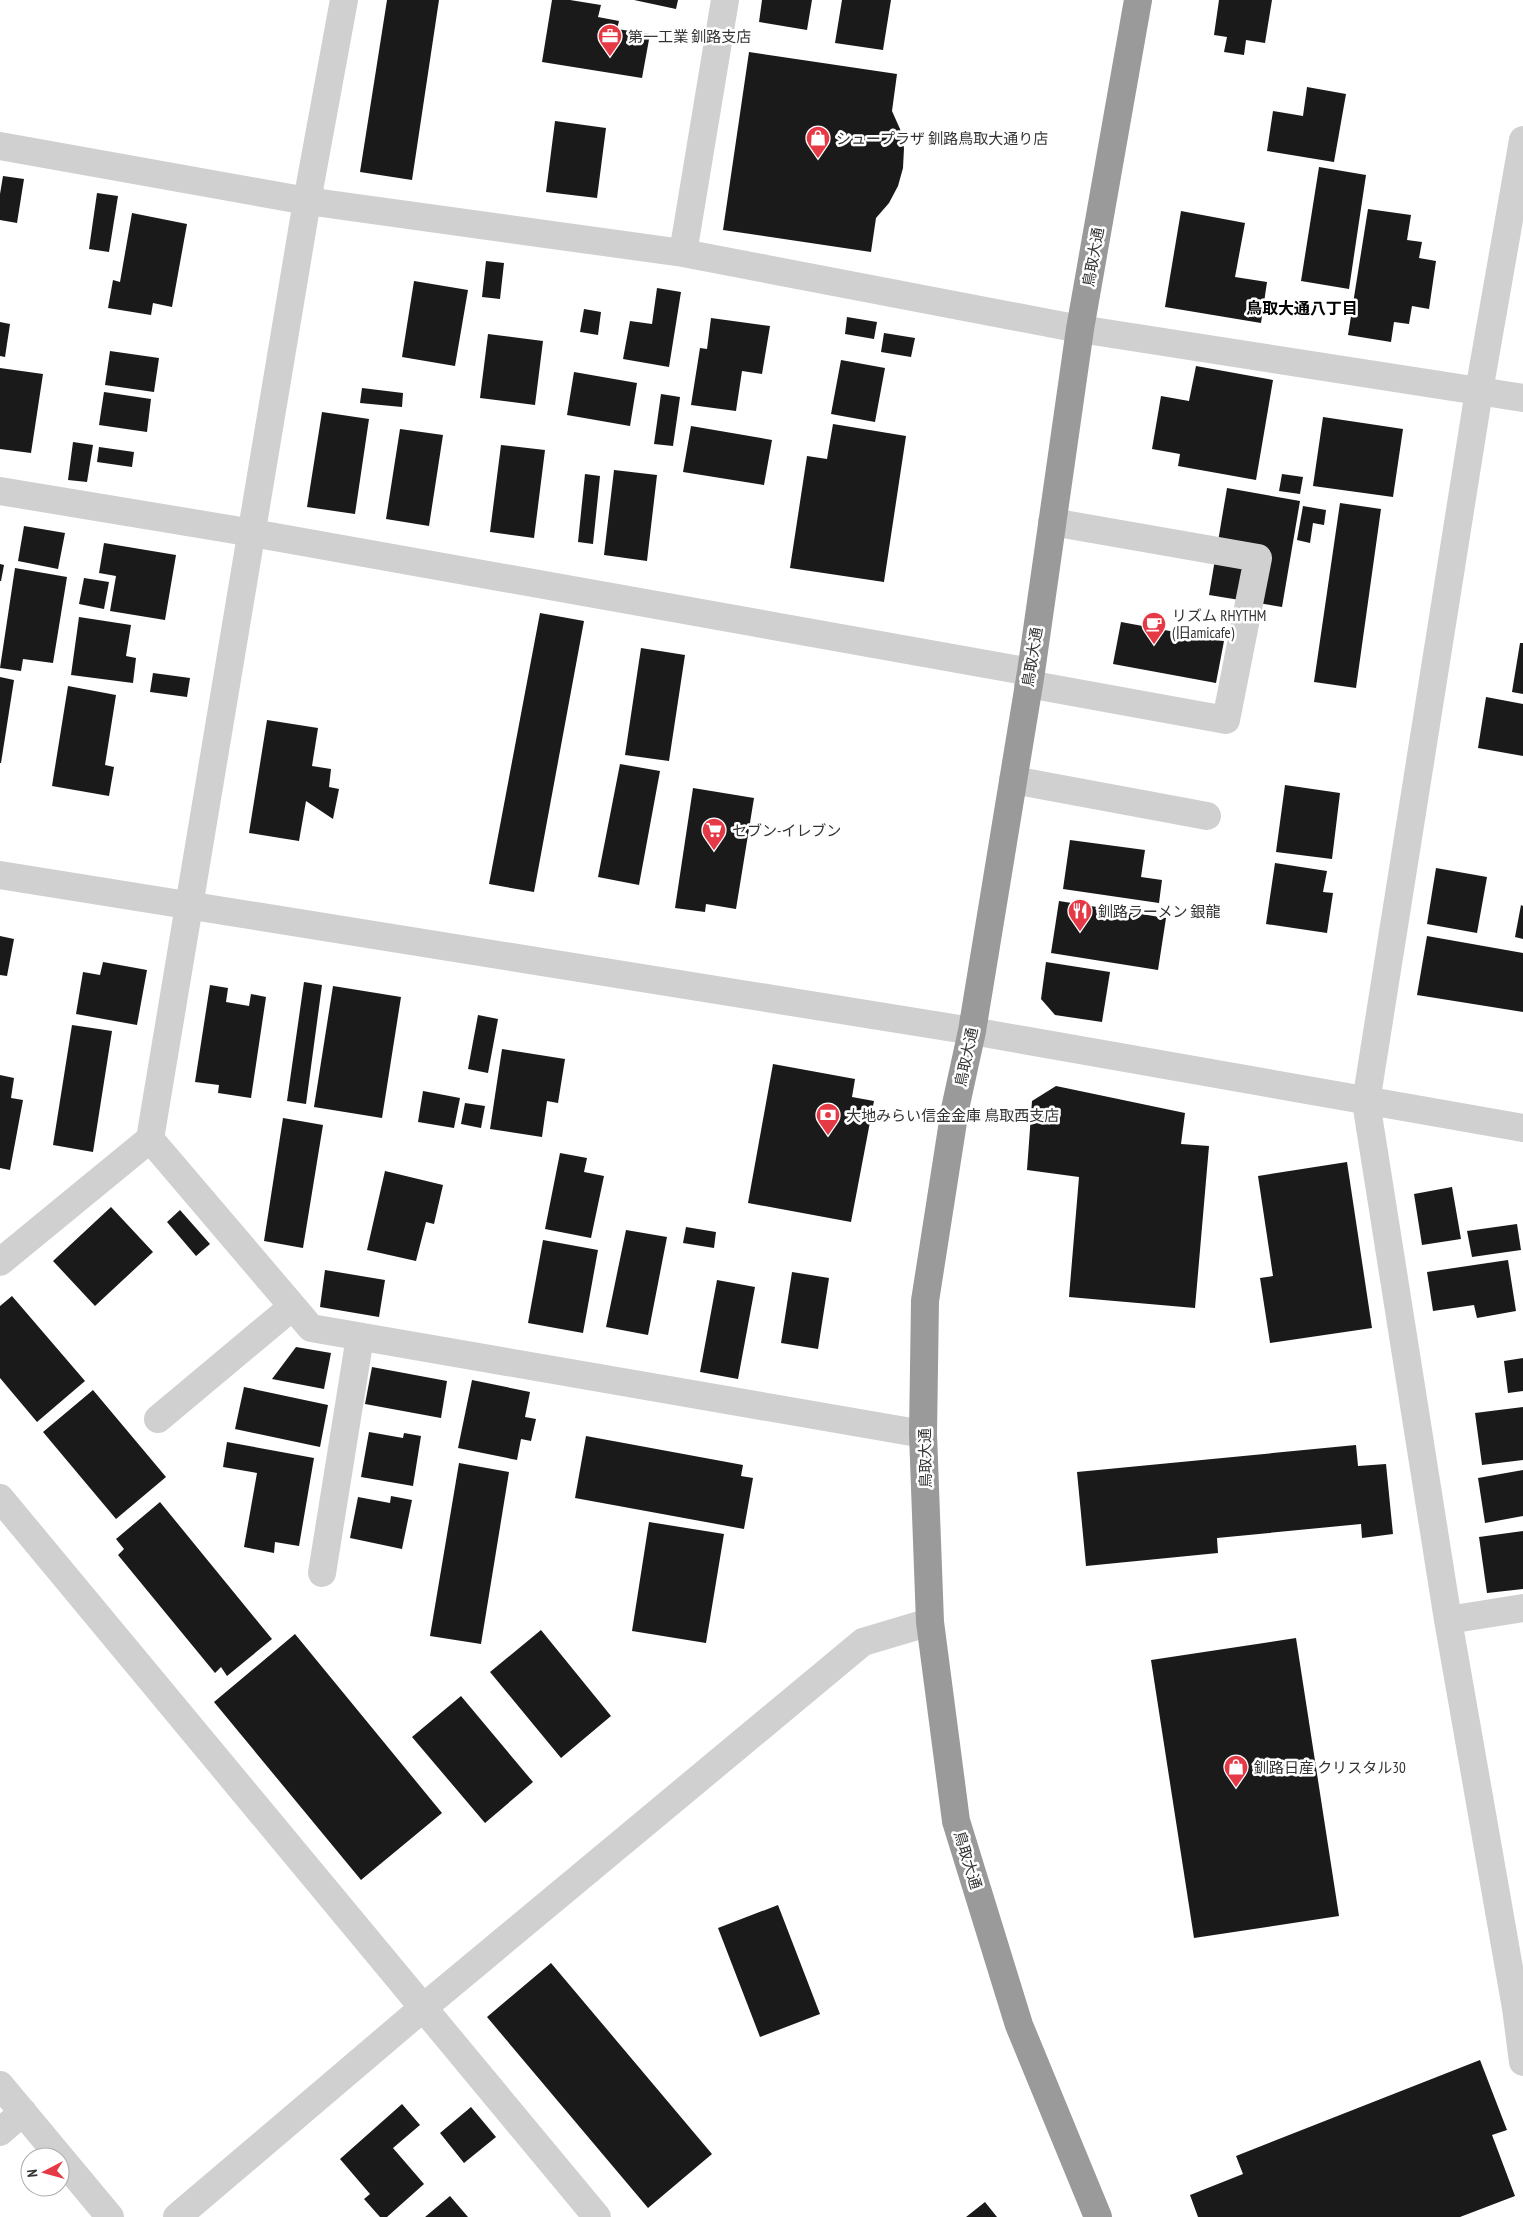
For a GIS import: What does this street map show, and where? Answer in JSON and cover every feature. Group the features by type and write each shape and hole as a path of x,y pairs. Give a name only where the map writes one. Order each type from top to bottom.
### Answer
{"highway":[{"name":"鳥取大通","path":"1098,2217 1018,2025 956,1821 930,1622 924,1434 925,1302 955,1110 972,1030 1030,678 1080,329 1138,0"}],"street":[{"path":"0,1262 150,1140 307,201 344,0"},
{"path":"683,253 725,0"},
{"path":"1523,140 1479,391 1366,1102 1448,1620 1514,1998 1523,2062"},
{"path":"0,146 307,201 683,253 1080,329 1523,398"},
{"path":"0,491 253,533 1030,678 1226,720 1258,558 1052,522"},
{"path":"1013,780 1207,816"},
{"path":"0,875 972,1030 1366,1102 1523,1128"},
{"path":"150,1140 310,1328 924,1434"},
{"path":"158,1419 292,1307"},
{"path":"322,1573 360,1337"},
{"path":"0,1498 597,2217"},
{"path":"1448,1620 1523,1608"},
{"path":"177,2217 424,2007 862,1642 930,1622"},
{"path":"0,2084 110,2217"},
{"path":"0,2132 23,2112"}],"building":[{"path":"387,0 439,0 412,180 360,172"},
{"path":"552,0 570,0 601,5 598,17 619,21 617,29 650,34 642,78 542,62"},
{"path":"634,0 678,0 676,9"},
{"path":"762,0 812,0 807,30 759,22"},
{"path":"842,0 891,0 883,50 835,43"},
{"path":"1219,0 1272,0 1265,43 1246,40 1244,55 1224,52 1227,37 1214,35"},
{"path":"749,52 897,74 892,111 900,129 904,148 903,168 898,186 889,203 876,218 871,252 723,230"},
{"path":"1307,87 1346,94 1334,162 1267,151 1273,111 1303,116"},
{"path":"555,121 606,128 597,198 546,192"},
{"path":"1319,167 1366,175 1349,289 1301,281"},
{"path":"3,176 24,179 17,223 0,220 0,194"},
{"path":"97,193 118,196 109,252 89,249"},
{"path":"1368,209 1411,215 1407,240 1422,242 1419,258 1436,261 1429,309 1412,306 1409,324 1394,322 1391,342 1348,335"},
{"path":"1181,211 1245,223 1235,277 1267,282 1261,323 1165,307"},
{"path":"132,213 187,224 172,307 153,303 151,315 108,308 113,280 120,282"},
{"path":"486,261 504,263 500,299 482,297"},
{"path":"414,281 468,290 455,366 402,357"},
{"path":"657,288 681,292 669,367 623,359 630,321 652,324"},
{"path":"584,309 601,312 598,335 580,332"},
{"path":"847,317 877,322 874,339 845,334"},
{"path":"711,318 770,326 762,374 742,371 736,411 691,405 700,348 707,349"},
{"path":"0,322 10,324 5,357 0,356"},
{"path":"884,333 915,338 911,357 881,352"},
{"path":"488,334 543,341 535,405 480,398"},
{"path":"110,351 159,358 154,392 105,385"},
{"path":"841,360 885,368 875,422 831,414"},
{"path":"1196,366 1273,380 1256,480 1178,466 1180,454 1152,449 1161,396 1189,401"},
{"path":"0,368 43,374 31,453 0,449"},
{"path":"574,372 637,383 630,426 567,415"},
{"path":"362,388 403,393 402,407 360,403"},
{"path":"104,392 151,399 147,432 99,425"},
{"path":"661,394 680,397 673,446 654,444"},
{"path":"322,412 369,419 355,514 307,507"},
{"path":"1323,417 1403,429 1393,497 1313,486"},
{"path":"833,424 906,436 884,582 790,568 807,456 827,459"},
{"path":"691,426 772,440 764,485 683,472"},
{"path":"400,429 443,435 429,526 386,519"},
{"path":"73,442 93,445 87,482 68,480"},
{"path":"501,445 545,450 534,538 490,532"},
{"path":"99,447 134,452 132,467 97,462"},
{"path":"614,470 657,475 647,561 604,555"},
{"path":"585,474 600,476 593,544 578,542"},
{"path":"1282,474 1303,477 1300,494 1279,491"},
{"path":"1227,488 1300,501 1282,607 1209,595"},
{"path":"1340,503 1381,509 1356,688 1314,682"},
{"path":"1303,506 1326,510 1324,525 1313,523 1310,543 1297,540"},
{"path":"24,526 65,533 58,569 18,561"},
{"path":"104,543 176,555 165,620 110,611 116,576 99,573"},
{"path":"0,564 4,565 1,581 0,581"},
{"path":"15,568 67,577 53,663 23,659 21,671 0,668"},
{"path":"84,578 109,582 104,609 79,604"},
{"path":"540,613 584,621 534,892 489,884"},
{"path":"79,617 131,625 126,656 136,658 133,683 71,675"},
{"path":"1121,622 1224,641 1216,683 1113,664"},
{"path":"1520,643 1523,643 1523,694 1512,692"},
{"path":"641,648 685,655 669,761 625,755"},
{"path":"153,673 190,678 187,697 150,692"},
{"path":"0,677 14,680 1,763 0,763"},
{"path":"68,686 116,695 105,765 114,767 109,796 52,786"},
{"path":"1486,697 1523,704 1523,756 1478,748"},
{"path":"267,720 318,728 312,766 331,769 329,787 339,789 333,819 306,801 299,841 249,833"},
{"path":"620,764 660,771 639,885 598,877"},
{"path":"1285,785 1340,793 1332,859 1276,852"},
{"name":"セブン-イレブン","path":"693,788 754,798 736,909 706,904 705,912 675,908"},
{"path":"1070,840 1145,850 1141,877 1162,880 1159,903 1063,889"},
{"path":"1275,863 1327,871 1323,892 1333,893 1327,933 1266,924"},
{"path":"1436,868 1487,877 1477,933 1427,924"},
{"path":"1059,901 1166,918 1158,970 1051,953"},
{"path":"1521,905 1523,906 1523,939 1515,937"},
{"path":"0,936 14,939 7,976 0,975"},
{"path":"1427,936 1523,953 1523,1012 1417,995"},
{"path":"103,962 147,970 137,1025 76,1014 83,972 100,975"},
{"path":"1046,962 1110,972 1102,1022 1055,1015 1041,999"},
{"path":"304,982 322,985 306,1104 287,1101"},
{"path":"210,985 228,988 226,1002 249,1006 251,994 266,997 251,1098 218,1093 219,1085 195,1082"},
{"path":"333,986 401,997 382,1118 314,1107"},
{"path":"478,1015 498,1019 488,1073 468,1069"},
{"path":"72,1025 112,1031 93,1152 53,1145"},
{"path":"502,1049 565,1059 558,1103 547,1101 542,1137 490,1129"},
{"path":"773,1064 855,1079 852,1097 874,1101 851,1222 748,1203"},
{"path":"0,1075 14,1078 11,1098 23,1100 10,1170 0,1168"},
{"path":"1056,1086 1185,1113 1181,1144 1209,1146 1195,1308 1069,1297 1079,1177 1027,1170 1032,1101"},
{"path":"423,1091 460,1098 454,1128 418,1122"},
{"path":"465,1103 485,1106 481,1128 461,1124"},
{"path":"283,1118 323,1125 303,1248 264,1241"},
{"path":"560,1153 587,1158 584,1172 604,1176 591,1238 545,1229"},
{"path":"1347,1162 1372,1328 1270,1343 1260,1278 1273,1276 1258,1176"},
{"path":"385,1171 443,1185 434,1224 426,1222 416,1261 367,1250"},
{"path":"1452,1187 1461,1239 1422,1245 1414,1194"},
{"path":"111,1207 153,1252 95,1306 53,1261"},
{"path":"180,1210 210,1244 196,1256 167,1222"},
{"path":"1517,1224 1521,1250 1472,1257 1467,1231"},
{"path":"686,1227 716,1232 714,1248 683,1243"},
{"path":"626,1230 667,1237 648,1335 606,1327"},
{"path":"543,1240 598,1250 583,1333 528,1323"},
{"path":"1508,1260 1516,1311 1477,1318 1474,1305 1433,1311 1427,1272"},
{"path":"325,1270 385,1280 379,1317 320,1307"},
{"path":"792,1272 829,1278 818,1349 781,1343"},
{"path":"717,1280 755,1287 738,1379 700,1372"},
{"path":"12,1296 85,1381 37,1422 0,1378 0,1306"},
{"path":"296,1347 331,1353 324,1389 272,1379"},
{"path":"1523,1358 1523,1391 1508,1393 1504,1361"},
{"path":"372,1367 447,1381 441,1418 365,1404"},
{"path":"472,1380 530,1392 525,1417 536,1419 531,1441 521,1439 517,1460 458,1448"},
{"path":"244,1387 328,1405 320,1447 235,1429"},
{"path":"93,1390 166,1477 116,1519 43,1432"},
{"path":"1523,1407 1523,1460 1482,1465 1475,1413"},
{"path":"369,1432 403,1438 404,1433 421,1436 413,1486 361,1477"},
{"path":"586,1436 743,1465 741,1476 753,1478 744,1529 575,1498"},
{"path":"227,1442 314,1458 299,1546 275,1542 274,1553 244,1547 257,1473 223,1467"},
{"path":"1356,1445 1358,1466 1386,1464 1393,1534 1362,1538 1361,1524 1217,1538 1218,1553 1086,1566 1077,1472"},
{"path":"459,1463 509,1472 481,1644 430,1636"},
{"path":"1523,1470 1523,1516 1485,1523 1478,1478"},
{"path":"391,1496 412,1500 402,1549 350,1538 358,1497 390,1503"},
{"path":"160,1502 272,1639 227,1676 221,1667 215,1673 118,1555 124,1549 116,1539"},
{"path":"649,1522 724,1534 706,1643 632,1631"},
{"path":"1523,1531 1523,1589 1487,1593 1479,1537"},
{"path":"541,1630 611,1716 561,1758 490,1672"},
{"path":"295,1634 442,1813 361,1880 214,1702"},
{"path":"1296,1638 1339,1916 1194,1938 1151,1660"},
{"path":"461,1696 533,1782 485,1823 412,1737"},
{"path":"778,1905 820,2014 760,2037 718,1928"},
{"path":"551,1963 712,2154 648,2208 487,2017"},
{"path":"1480,2060 1507,2130 1492,2135 1515,2196 1460,2217 1198,2217 1190,2195 1243,2174 1236,2156"},
{"path":"402,2104 420,2125 393,2148 424,2184 387,2217 380,2217 364,2199 370,2194 340,2159"},
{"path":"471,2107 496,2137 464,2163 440,2133"},
{"path":"450,2196 468,2217 425,2217"},
{"path":"985,2202 997,2217 966,2217"}],"place":[{"name":"第一工業 釧路支店","path":"610,57"},
{"name":"シュープラザ 釧路鳥取大通り店","path":"818,159"},
{"name":"リズム RHYTHM (旧amicafe)","path":"1154,645"},
{"name":"セブン-イレブン","path":"714,851"},
{"name":"釧路ラーメン 銀龍","path":"1080,932"},
{"name":"大地みらい信金金庫 鳥取西支店","path":"828,1136"},
{"name":"釧路日産 クリスタル30","path":"1236,1788"}],"district":[{"name":"鳥取大通八丁目","path":"1302,308"}]}
